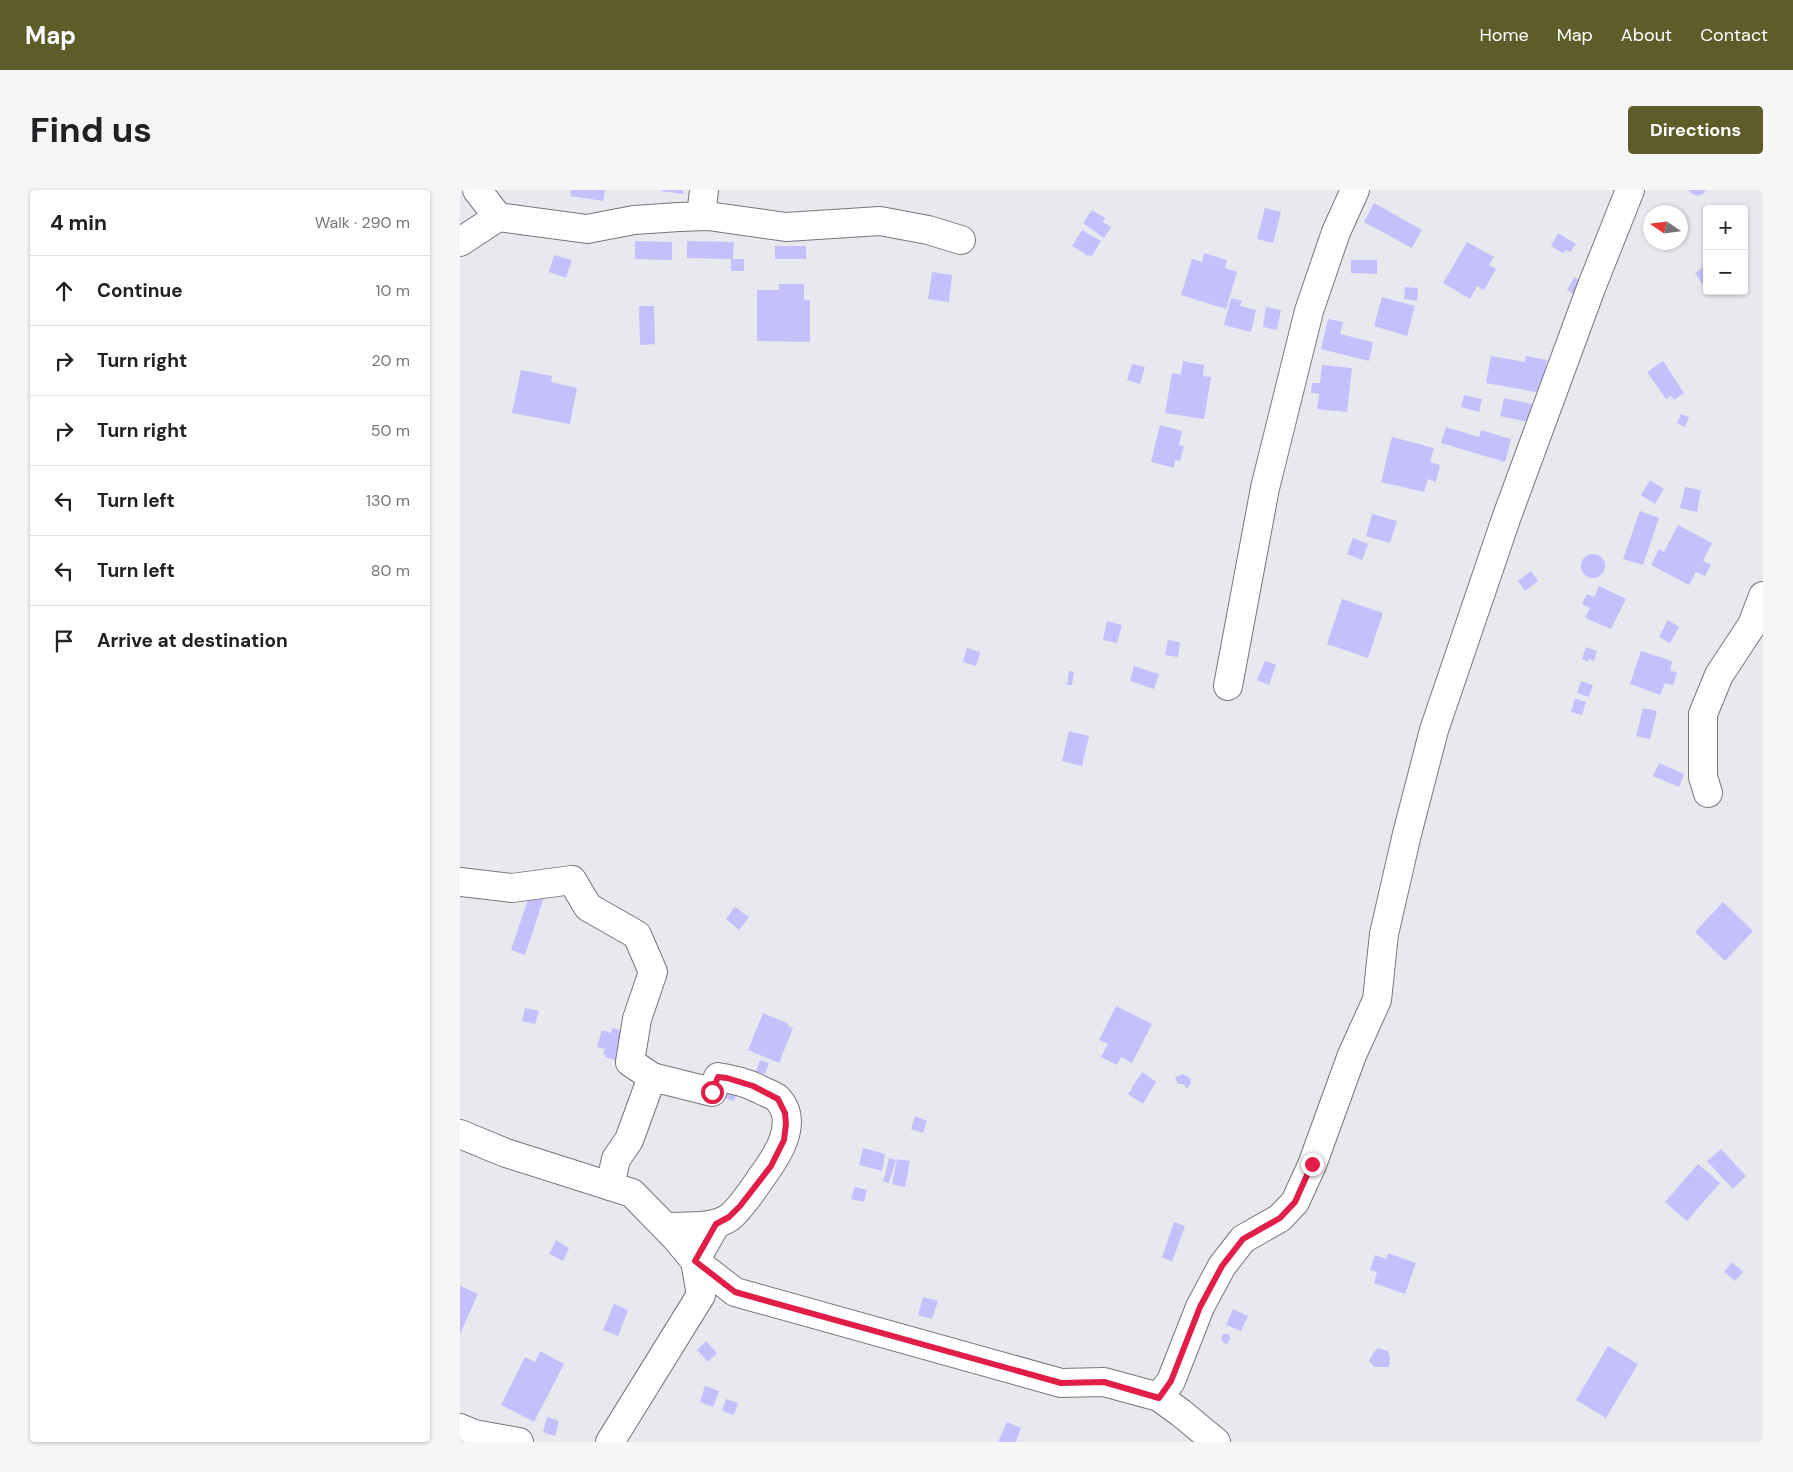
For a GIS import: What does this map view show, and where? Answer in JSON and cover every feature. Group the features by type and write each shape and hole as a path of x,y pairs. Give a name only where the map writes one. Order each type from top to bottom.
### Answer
{"street":[{"path":"477,190 498,217"},
{"path":"1228,686 1265,488 1309,311 1336,232 1355,190"},
{"path":"1159,1398 1171,1381 1200,1307 1222,1266 1243,1239 1280,1218 1295,1202 1312,1164 1352,1055 1377,1000 1384,934 1434,730 1506,516 1630,190"},
{"path":"460,242 498,217 587,229 634,220 702,203 786,226 880,221 928,230 961,240"},
{"path":"1708,793 1703,777 1704,714 1719,675 1752,625 1763,596"},
{"path":"460,882 512,888 572,880 588,907 637,935 652,972 637,1019 630,1062 652,1077 712,1092 718,1077 727,1078 753,1086 778,1099 785,1113 784,1140 771,1166 740,1206 729,1217 716,1224 666,1227"},
{"path":"610,1186 616,1159 629,1140 652,1077"},
{"path":"460,1134 506,1153 632,1193 666,1227 695,1261 735,1292 1061,1383 1104,1382 1159,1398 1182,1413 1216,1442"},
{"path":"610,1442 701,1295 695,1261 716,1224"},
{"path":"692,1309 716,1297 735,1292"},
{"path":"460,1428 474,1434 519,1442"}],"building":[{"path":"571,190 605,190 603,201 570,196"},
{"path":"683,190 683,194 661,191"},
{"path":"1688,190 1705,190 1704,193 1698,196"},
{"path":"1374,203 1422,230 1412,248 1364,222"},
{"path":"1265,208 1281,212 1273,243 1257,239"},
{"path":"1092,210 1105,218 1103,222 1111,227 1104,238 1083,223"},
{"path":"1082,230 1101,241 1092,256 1088,256 1072,246"},
{"path":"1558,233 1576,244 1570,252 1566,250 1563,253 1551,246"},
{"path":"635,241 672,242 672,260 635,259"},
{"path":"687,241 734,242 733,259 744,259 744,271 731,271 731,259 687,258"},
{"path":"1467,242 1494,257 1489,265 1496,269 1484,290 1477,286 1470,299 1443,283"},
{"path":"775,246 806,246 806,259 775,259"},
{"path":"1204,253 1227,260 1225,268 1237,272 1226,309 1181,295 1192,259 1202,262"},
{"path":"554,255 572,260 566,278 549,272"},
{"path":"1351,260 1377,260 1377,274 1351,273"},
{"path":"1703,267 1703,285 1695,273"},
{"path":"932,272 952,275 949,302 928,299"},
{"path":"1574,277 1584,283 1577,296 1567,290"},
{"path":"779,284 804,284 804,300 810,300 810,342 757,341 757,290 779,290"},
{"path":"1405,287 1418,288 1417,301 1404,299"},
{"path":"1382,297 1415,306 1407,336 1374,326"},
{"path":"1231,298 1242,301 1240,306 1256,310 1251,332 1224,325"},
{"path":"639,306 654,306 655,344 640,345"},
{"path":"1266,307 1281,310 1277,330 1263,327"},
{"path":"1328,319 1343,322 1340,334 1373,342 1369,361 1321,349"},
{"path":"1491,356 1525,362 1526,356 1547,360 1541,393 1486,383"},
{"path":"1183,361 1204,365 1203,376 1211,377 1204,419 1165,413 1172,373 1181,375"},
{"path":"1663,361 1684,393 1674,400 1671,396 1666,399 1647,372"},
{"path":"1132,364 1145,367 1140,384 1127,380"},
{"path":"1322,365 1352,368 1347,412 1317,409 1319,394 1311,393 1312,383 1320,383"},
{"path":"521,370 552,376 551,382 577,388 570,424 512,413"},
{"path":"1464,395 1482,399 1479,412 1461,407"},
{"path":"1504,398 1532,404 1529,422 1500,416"},
{"path":"1681,414 1689,417 1685,427 1677,423"},
{"path":"1160,425 1182,431 1179,445 1184,446 1180,461 1175,460 1174,468 1151,462"},
{"path":"1446,427 1479,437 1481,430 1511,439 1505,462 1441,443"},
{"path":"1392,437 1434,448 1430,462 1440,465 1436,482 1428,479 1424,492 1381,482"},
{"path":"1650,480 1664,489 1655,504 1641,495"},
{"path":"1685,487 1701,490 1697,512 1680,508"},
{"path":"1640,511 1659,518 1643,565 1623,559"},
{"path":"1372,514 1397,521 1390,543 1366,536"},
{"path":"1678,525 1712,543 1703,561 1711,565 1705,576 1696,572 1689,585 1651,565 1659,549 1664,552"},
{"path":"1353,538 1368,544 1362,560 1347,554"},
{"path":"1593,554 1598,555 1604,561 1604,571 1598,577 1593,578 1588,577 1582,571 1581,566 1582,561 1588,555"},
{"path":"1531,571 1538,581 1525,591 1518,581"},
{"path":"1599,586 1626,599 1611,629 1585,618 1590,608 1582,604 1587,594 1594,597"},
{"path":"1342,599 1383,613 1368,658 1327,644"},
{"path":"1668,620 1679,627 1670,643 1659,637"},
{"path":"1107,621 1122,625 1117,643 1103,640"},
{"path":"1168,640 1180,642 1178,657 1165,655"},
{"path":"1586,647 1597,651 1594,661 1589,659 1588,662 1582,659"},
{"path":"967,648 980,652 976,666 963,662"},
{"path":"1641,651 1672,661 1670,670 1677,673 1673,685 1665,683 1660,695 1630,684"},
{"path":"1265,661 1276,665 1269,685 1257,680"},
{"path":"1134,666 1159,674 1154,689 1130,681"},
{"path":"1069,671 1074,672 1072,685 1067,685"},
{"path":"1581,681 1593,685 1589,697 1577,693"},
{"path":"1575,699 1586,702 1582,715 1571,712"},
{"path":"1643,708 1657,711 1650,739 1636,736"},
{"path":"1069,731 1089,736 1082,766 1062,761"},
{"path":"1659,763 1684,774 1679,787 1653,776"},
{"path":"530,893 544,897 525,955 511,950"},
{"path":"1723,902 1753,931 1725,961 1695,932"},
{"path":"735,907 749,917 739,930 726,919"},
{"path":"1116,1006 1152,1024 1132,1063 1121,1057 1117,1065 1101,1057 1108,1044 1099,1040"},
{"path":"525,1008 539,1011 535,1024 522,1021"},
{"path":"763,1013 789,1024 788,1026 793,1028 779,1063 748,1050"},
{"path":"612,1028 626,1032 618,1061 605,1057 606,1055 603,1054 605,1049 597,1047 602,1030 611,1033"},
{"path":"760,1060 769,1063 765,1074 756,1072"},
{"path":"1142,1072 1156,1082 1143,1104 1128,1094"},
{"path":"1183,1074 1190,1078 1191,1083 1187,1089 1183,1084 1178,1084 1175,1077"},
{"path":"739,1087 734,1101 719,1096"},
{"path":"915,1116 927,1121 923,1133 911,1129"},
{"path":"863,1148 885,1154 882,1171 859,1165"},
{"path":"1721,1149 1746,1176 1733,1189 1707,1161"},
{"path":"889,1158 896,1160 889,1183 883,1182"},
{"path":"897,1159 910,1161 905,1187 892,1184"},
{"path":"1698,1164 1720,1183 1687,1221 1665,1202"},
{"path":"855,1187 867,1190 864,1202 851,1199"},
{"path":"1174,1222 1185,1226 1172,1262 1162,1257"},
{"path":"556,1240 569,1248 563,1261 549,1254"},
{"path":"1388,1253 1416,1263 1405,1294 1374,1283 1377,1272 1370,1270 1375,1255 1386,1259"},
{"path":"1732,1262 1743,1272 1735,1281 1724,1272"},
{"path":"460,1286 478,1294 460,1334"},
{"path":"923,1297 938,1301 932,1319 918,1315"},
{"path":"614,1304 628,1310 618,1336 603,1330"},
{"path":"1233,1309 1248,1316 1241,1331 1226,1325"},
{"path":"1223,1334 1229,1334 1230,1339 1227,1344 1221,1340"},
{"path":"706,1341 717,1353 708,1362 697,1350"},
{"path":"1608,1346 1638,1364 1606,1418 1576,1400"},
{"path":"1378,1348 1388,1351 1390,1357 1389,1367 1374,1367 1369,1361"},
{"path":"540,1351 564,1364 534,1422 501,1405 525,1357 535,1362"},
{"path":"705,1386 719,1391 713,1407 700,1402"},
{"path":"726,1399 738,1403 734,1415 722,1411"},
{"path":"547,1417 559,1421 555,1436 543,1432"},
{"path":"1007,1422 1021,1428 1016,1442 998,1442"}],"route":[{"path":"712,1092 718,1077 727,1078 753,1086 778,1099 785,1113 784,1140 771,1166 740,1206 729,1217 716,1224 695,1261 735,1292 1061,1383 1104,1382 1159,1398 1171,1381 1200,1307 1222,1266 1243,1239 1280,1218 1295,1202 1312,1164"}]}
